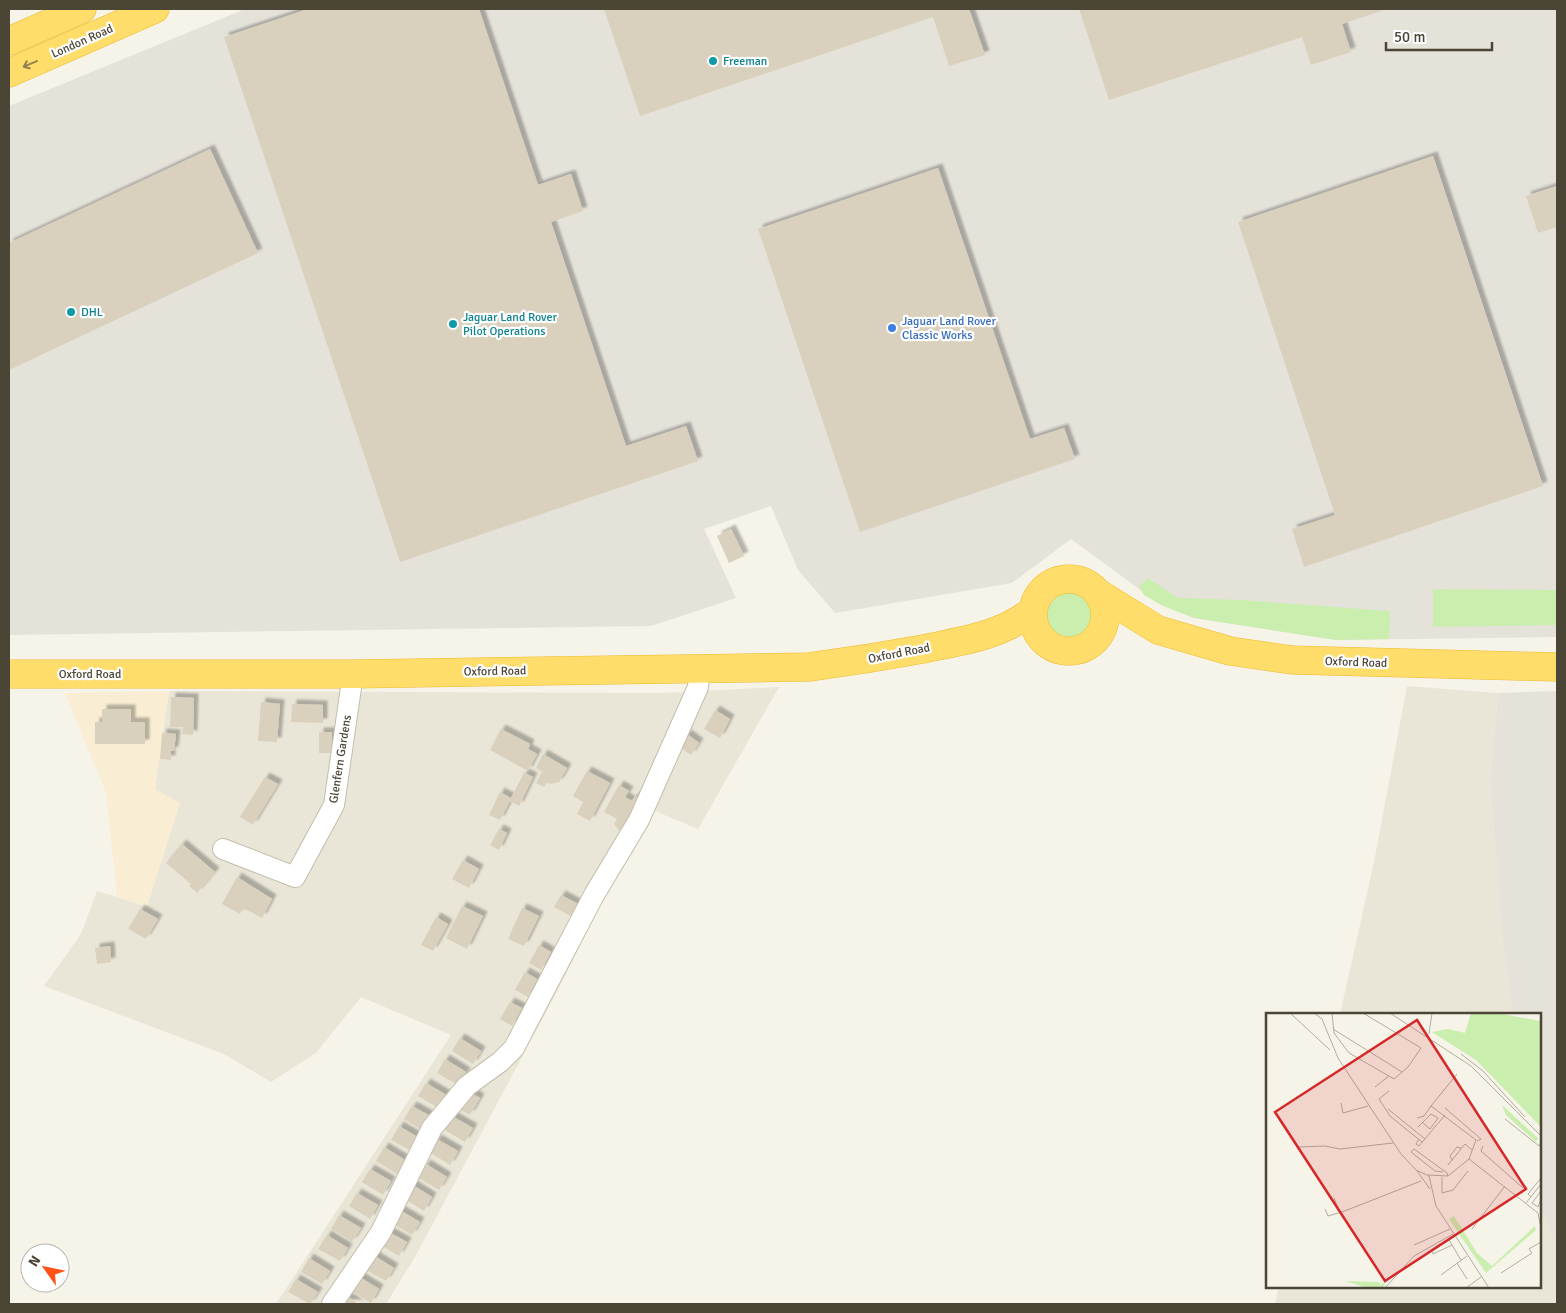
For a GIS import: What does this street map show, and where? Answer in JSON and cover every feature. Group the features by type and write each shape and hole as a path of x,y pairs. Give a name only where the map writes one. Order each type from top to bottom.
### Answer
{"highway":[{"path":"9,41 82,9"},
{"name":"London Road","path":"9,73 155,9"},
{"path":"1062,580 1078,580 1093,587 1098,593 1105,607 1105,622 1094,642 1074,652 1058,650 1051,647 1036,631 1033,610 1043,590 1062,580"},
{"name":"Oxford Road","path":"1098,593 1158,630 1230,651 1292,660 1557,667"},
{"name":"Oxford Road","path":"9,674 353,674 809,667 865,660 979,637 1007,627 1033,610"},
{"name":"Oxford Road","path":"1094,642 1119,633 1158,630"},
{"name":"Oxford Road","path":"979,637 1051,647"}],"street":[{"path":"332,1304 381,1232 432,1128 467,1086 500,1062 514,1048 594,895 639,820 698,687 700,669"},
{"name":"Glenfern Gardens","path":"222,849 295,877 334,805 353,674"}],"shaded area":[{"path":"245,9 1557,9 1557,637 1336,640 1194,618 1161,605 1071,539 1012,583 835,613 798,570 771,506 704,529 736,598 651,626 9,635 9,106"},
{"path":"1407,686 1498,693 1490,782 1503,945 1513,1013 1340,1013 1374,862"},
{"path":"779,687 698,829 648,808 560,986 415,1257 386,1304 276,1304 451,1035 361,997 316,1053 271,1082 224,1054 44,986 81,934 97,891 148,906 155,789 169,691 663,693"},
{"path":"169,691 155,789 180,803 147,907 117,897 106,792 65,693"},
{"path":"1557,691 1557,1247 1541,1208 1541,1013 1513,1013 1503,945 1490,782 1498,693"},
{"path":"1541,1205 1557,1243 1557,1304 1275,1304 1279,1288 1541,1288"}],"green space":[{"path":"1148,578 1178,598 1241,600 1390,611 1389,639 1336,640 1194,618 1161,605 1144,595 1139,586"},
{"path":"1070,587 1080,589 1089,595 1095,604 1097,614 1095,624 1089,633 1080,639 1070,641 1060,639 1051,633 1045,624 1043,614 1045,604 1051,595 1060,589"},
{"path":"1433,589 1557,590 1557,625 1433,627"}],"building":[{"name":"Jaguar Land Rover Pilot Operations","path":"308,9 479,9 538,185 571,174 583,211 551,222 626,446 686,426 698,461 400,562 224,37"},
{"name":"Freeman","path":"604,9 969,9 985,55 949,66 933,17 640,116"},
{"path":"1079,9 1387,9 1342,24 1351,52 1311,65 1302,37 1109,100"},
{"name":"DHL","path":"210,149 258,253 9,370 9,243"},
{"path":"1433,156 1543,486 1304,567 1292,529 1335,515 1238,222"},
{"name":"Jaguar Land Rover Classic Works","path":"938,168 1030,439 1064,428 1075,459 860,532 758,229"},
{"path":"1557,186 1557,227 1538,233 1526,196"},
{"path":"731,529 744,556 729,563 717,536"},
{"path":"171,697 194,698 193,735 182,734 183,727 170,727"},
{"path":"261,702 280,704 277,742 258,741"},
{"path":"292,704 323,705 323,723 291,722"},
{"path":"102,709 131,709 131,722 145,722 145,744 95,744 95,722 102,722"},
{"path":"715,710 730,719 720,738 704,729"},
{"path":"501,729 530,744 528,749 537,754 528,771 490,750"},
{"path":"319,732 332,732 332,753 319,753"},
{"path":"162,733 176,734 174,751 171,751 171,760 160,759"},
{"path":"687,734 699,743 691,755 678,746"},
{"path":"543,754 567,768 559,782 551,784 547,782 544,787 536,783 542,772 536,768"},
{"path":"587,771 610,783 590,821 577,814 583,802 573,796"},
{"path":"524,773 533,777 519,806 510,801 500,820 489,815 500,792 511,798"},
{"path":"265,777 278,784 253,825 240,817"},
{"path":"619,785 629,791 625,797 632,801 635,796 641,799 623,828 619,830 614,824 617,819 604,812"},
{"path":"499,829 507,833 499,850 490,845"},
{"path":"182,844 215,872 197,893 189,886 191,884 166,863"},
{"path":"463,860 479,869 469,888 452,879"},
{"path":"237,877 272,899 262,918 243,908 240,914 222,904"},
{"path":"561,895 580,905 574,918 554,907"},
{"path":"462,906 483,916 467,949 446,938"},
{"path":"522,908 539,916 524,946 508,939"},
{"path":"140,909 158,919 146,939 128,929"},
{"path":"436,917 448,924 433,951 421,945"},
{"path":"539,945 551,952 541,970 529,963"},
{"path":"110,946 111,962 97,964 95,948"},
{"path":"525,972 537,979 528,997 515,990"},
{"path":"510,1002 522,1008 512,1026 500,1019"},
{"path":"460,1038 481,1051 473,1064 452,1051"},
{"path":"445,1059 466,1072 458,1085 437,1073"},
{"path":"426,1083 448,1096 440,1109 418,1096"},
{"path":"468,1091 480,1098 470,1115 458,1109"},
{"path":"412,1106 434,1118 425,1132 404,1119"},
{"path":"452,1116 473,1128 465,1142 443,1129"},
{"path":"399,1126 421,1139 413,1152 391,1140"},
{"path":"437,1139 458,1151 450,1165 429,1152"},
{"path":"384,1147 405,1160 397,1174 376,1161"},
{"path":"426,1164 447,1177 439,1190 417,1177"},
{"path":"370,1169 391,1181 383,1195 362,1182"},
{"path":"411,1184 432,1197 424,1211 403,1198"},
{"path":"357,1193 378,1205 370,1219 349,1206"},
{"path":"398,1209 420,1222 412,1235 390,1222"},
{"path":"339,1215 361,1228 352,1242 331,1229"},
{"path":"385,1230 407,1242 399,1256 377,1243"},
{"path":"327,1235 348,1248 340,1261 318,1249"},
{"path":"373,1255 394,1268 386,1281 364,1269"},
{"path":"309,1258 330,1271 322,1284 301,1272"},
{"path":"358,1276 379,1289 371,1303 350,1290"},
{"path":"296,1279 318,1292 310,1304 288,1292"},
{"path":"347,1297 359,1304 343,1304"}],"place":[{"name":"Freeman","path":"713,61"},
{"name":"DHL","path":"71,312"},
{"name":"Jaguar Land Rover Pilot Operations","path":"453,324"},
{"name":"Jaguar Land Rover Classic Works","path":"892,328"}]}
